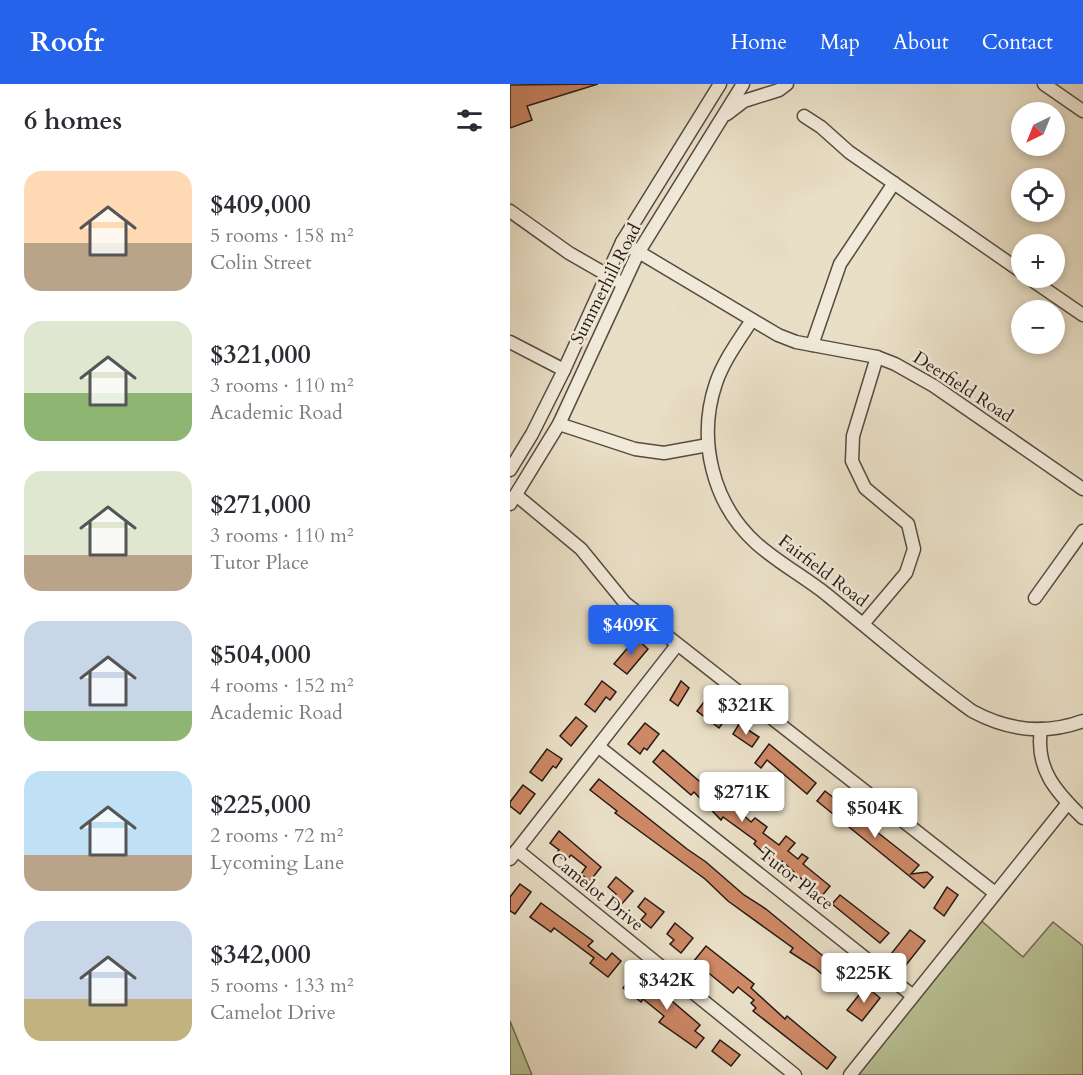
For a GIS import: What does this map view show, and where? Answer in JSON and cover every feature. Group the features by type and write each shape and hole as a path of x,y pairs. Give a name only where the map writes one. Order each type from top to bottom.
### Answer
{"street":[{"name":"Summerhill Road","path":"510,470 532,434 564,370 622,242 720,84"},
{"name":"Summerhill Road","path":"513,499 559,424 638,253 743,84"},
{"path":"722,118 744,101 779,90 787,84"},
{"path":"1044,84 1083,111"},
{"path":"804,116 894,183 1011,264"},
{"path":"812,345 840,264 894,183"},
{"path":"510,211 569,253 623,284"},
{"name":"Deerfield Road","path":"622,242 778,335 812,345 877,357 934,386 1083,489"},
{"path":"1044,288 1083,315"},
{"name":"Fairfield Road","path":"752,320 729,355 716,384 709,414 708,445 719,491 744,530 766,552 863,624 972,711 1009,726 1041,729 1083,721"},
{"path":"510,342 564,370"},
{"path":"863,624 906,573 915,549 908,524 865,488 852,461 853,436 877,357"},
{"path":"559,424 634,449 664,453 708,445"},
{"path":"513,499 581,549 625,603 995,893"},
{"path":"1035,598 1083,531"},
{"path":"513,854 677,645"},
{"path":"1041,729 1039,746 1044,769 1055,790 1083,818"},
{"name":"Tutor Place","path":"599,747 913,996"},
{"path":"850,1075 1068,803"},
{"name":"Camelot Drive","path":"513,854 795,1075"}],"green space":[{"path":"977,917 1023,957 1053,922 1083,946 1083,1075 850,1075"},
{"path":"510,1021 532,1075 510,1075"}],"building":[{"path":"598,84 527,106 532,120 510,128 510,85"},
{"path":"636,638 648,649 627,674 614,664"},
{"path":"602,681 616,692 610,700 606,697 595,712 585,704"},
{"path":"681,681 689,688 678,706 670,700"},
{"path":"707,698 728,716 719,728 697,711"},
{"path":"576,717 587,726 571,746 560,736"},
{"path":"645,723 659,734 647,750 644,748 640,754 628,744"},
{"path":"739,724 759,737 752,747 733,734"},
{"path":"769,744 816,783 807,794 767,760 761,768 755,763"},
{"path":"547,749 562,759 556,768 553,766 542,781 530,772"},
{"path":"663,750 720,799 727,791 735,798 730,803 751,822 755,818 767,827 763,833 779,845 786,836 795,843 788,851 798,859 802,854 808,858 803,864 830,886 821,897 782,861 778,866 754,844 756,841 723,817 721,820 694,792 691,795 653,762"},
{"path":"599,779 706,862 744,895 766,909 851,979 841,991 815,968 790,952 793,948 728,901 705,879 615,813 617,811 590,790"},
{"path":"523,785 535,794 520,814 510,806 510,802"},
{"path":"825,791 919,865 911,874 927,872 933,877 924,888 817,801"},
{"path":"559,831 601,867 590,881 581,874 586,867 571,855 566,861 556,854 559,850 550,843"},
{"path":"616,877 633,891 620,906 612,899 616,894 608,887"},
{"path":"520,884 531,892 515,914 510,911 510,897"},
{"path":"947,887 958,895 944,916 934,908"},
{"path":"840,895 889,933 880,943 832,904"},
{"path":"645,898 664,912 651,928 641,920 646,914 638,907"},
{"path":"541,903 593,941 588,946 606,960 612,953 621,961 608,977 590,963 594,958 554,928 551,932 530,917"},
{"path":"675,923 693,938 681,953 670,944 674,940 667,934"},
{"path":"910,930 925,941 906,965 891,954"},
{"path":"706,946 754,984 751,988 785,1019 787,1016 836,1057 827,1069 753,1011 756,1008 751,1003 754,1000 738,987 733,993 694,961"},
{"path":"645,978 700,1025 695,1031 704,1038 696,1048 659,1022 664,1016 643,999 641,1002 623,988 630,980 638,986"},
{"path":"866,986 880,998 862,1021 847,1010"},
{"path":"720,1040 740,1055 731,1066 712,1051"}]}
